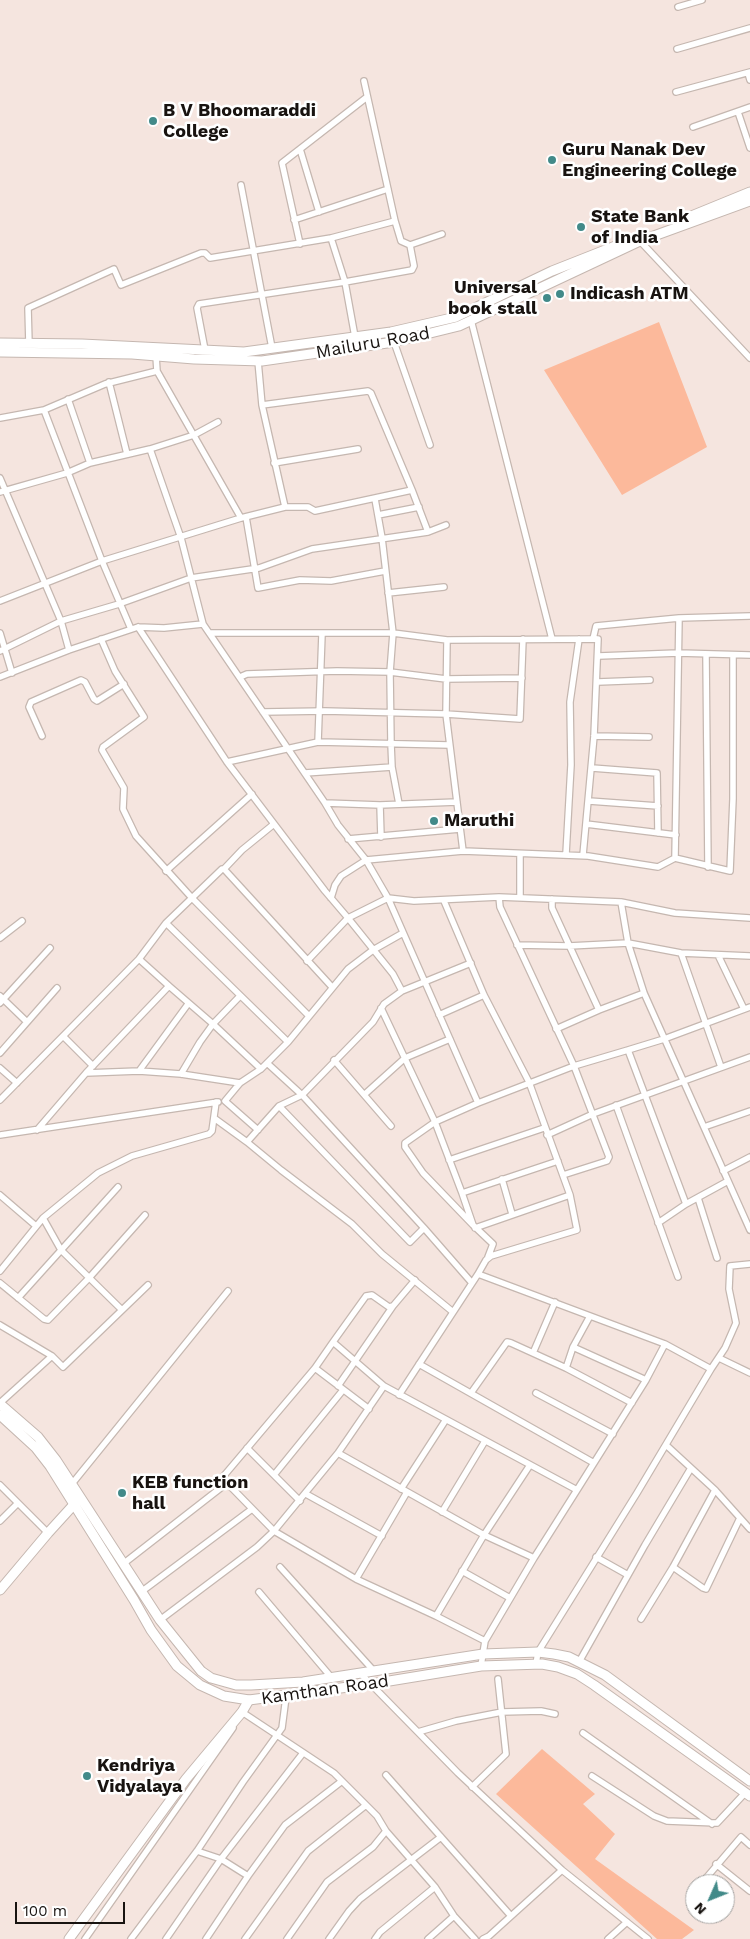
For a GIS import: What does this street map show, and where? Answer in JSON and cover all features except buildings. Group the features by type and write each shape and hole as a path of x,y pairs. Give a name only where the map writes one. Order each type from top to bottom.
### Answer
{"main road":[{"path":"0,343 244,352 391,332 456,317 750,192"},
{"name":"Mailuru Road","path":"0,352 258,361 394,342 445,330 472,320 555,275 640,241 750,202"},
{"name":"Kamthan Road","path":"0,1403 38,1437 56,1460 71,1485 77,1501 151,1630 177,1666 200,1685 224,1696 249,1700 286,1697 481,1666 536,1664 558,1667 577,1674 748,1794"},
{"name":"Kamthan Road","path":"0,1415 36,1448 123,1564 160,1620 202,1671 211,1678 225,1682 251,1685 303,1682 483,1654 538,1652 569,1657 605,1675 750,1781"},
{"path":"0,1590 48,1532 77,1501"},
{"path":"224,1696 225,1682"},
{"path":"69,1939 186,1779 243,1713 249,1700"},
{"path":"652,1726 661,1715"}],"street":[{"path":"678,7 702,0"},
{"path":"677,49 750,28"},
{"path":"676,92 749,72 750,80"},
{"path":"364,81 400,240 410,245 442,234"},
{"path":"300,244 282,163 367,97"},
{"path":"693,127 750,107"},
{"path":"738,112 750,148"},
{"path":"300,148 319,212"},
{"path":"241,185 272,348"},
{"path":"294,220 388,189"},
{"path":"29,344 28,308 114,269 121,285 202,253 205,253 210,258 300,244 395,221"},
{"path":"331,238 345,282 355,337"},
{"path":"640,241 750,358"},
{"path":"205,350 198,305 412,270 414,266 410,245"},
{"path":"472,320 552,639"},
{"path":"394,342 430,445"},
{"path":"156,356 157,371 243,518 260,588 300,580 325,581 386,571"},
{"path":"258,361 262,405 285,507"},
{"path":"0,418 44,410 109,382 157,371"},
{"path":"109,382 127,454"},
{"path":"262,405 368,391 373,396 428,532"},
{"path":"68,399 90,463"},
{"path":"44,410 67,473 131,630"},
{"path":"3,491 67,473 90,463 150,449 194,436 218,422"},
{"path":"150,449 181,538 203,624 348,838 366,860 388,898 478,1103"},
{"path":"274,463 358,449"},
{"path":"0,478 3,491 61,621 69,650"},
{"path":"0,601 102,561 243,518 285,507 308,507 315,511 412,490"},
{"path":"375,499 382,538 393,632 390,672 390,744 399,804"},
{"path":"378,515 419,507"},
{"path":"3,650 61,621 119,604 191,578 254,568 312,549 428,532 446,525"},
{"path":"388,593 444,587"},
{"path":"593,639 596,626 679,618 750,616"},
{"path":"675,858 679,618"},
{"path":"0,677 69,650 138,628 164,628 203,624"},
{"path":"138,628 227,762 331,898 393,974 402,990"},
{"path":"210,633 322,634 393,632 447,640 598,639 598,682 583,855"},
{"path":"0,633 3,650 12,673"},
{"path":"318,742 322,634"},
{"path":"101,639 115,671 144,717 103,747 102,750 124,788 123,809 136,836 166,871 308,1015"},
{"path":"566,854 572,765 570,702 579,639"},
{"path":"447,640 446,714 463,851"},
{"path":"263,712 320,711 446,714 520,720 523,640"},
{"path":"599,656 678,653 750,655"},
{"path":"706,654 708,867"},
{"path":"331,898 335,885 341,876 366,860 463,851 583,855 658,867 675,858 728,872 731,869 733,799 733,655"},
{"path":"240,677 247,674 337,671 390,672 446,679 522,678"},
{"path":"42,736 29,707 30,703 81,680 85,682 97,701 124,684"},
{"path":"598,682 650,680"},
{"path":"594,736 649,736"},
{"path":"227,762 318,742 449,745"},
{"path":"305,773 392,767"},
{"path":"592,768 657,773 658,833"},
{"path":"166,871 252,794"},
{"path":"589,801 658,806"},
{"path":"325,803 380,805 457,802"},
{"path":"380,805 381,837"},
{"path":"0,1100 139,959 166,924 242,850 274,824"},
{"path":"586,824 676,835"},
{"path":"348,838 381,837 460,829"},
{"path":"520,854 520,897"},
{"path":"224,869 332,987"},
{"path":"499,897 500,907 574,1066 609,1158 607,1161 563,1175"},
{"path":"307,961 348,918 388,898 414,901 444,901 520,897 621,902 675,913 750,918"},
{"path":"552,899 552,908 599,1010"},
{"path":"444,901 484,995 529,1082 544,1128 570,1195 577,1230 488,1258"},
{"path":"621,902 628,943 644,993 750,1230"},
{"path":"0,938 22,921"},
{"path":"166,924 288,1042"},
{"path":"0,1135 225,1101 240,1083 261,1069 288,1042 308,1015 348,969 374,950 403,933"},
{"path":"517,945 569,946 628,943 681,953 750,956"},
{"path":"27,1022 1,999 50,948"},
{"path":"681,953 721,1067"},
{"path":"399,1395 488,1258 493,1244 474,1227 423,1173 404,1146 406,1142 435,1122 529,1082 574,1066 664,1039 747,1008 718,955"},
{"path":"139,959 261,1069"},
{"path":"247,1142 279,1106 302,1095 373,1022 381,1008 402,990 471,963"},
{"path":"37,1130 86,1073 169,986"},
{"path":"0,1053 57,988"},
{"path":"556,1029 644,993"},
{"path":"439,1015 484,995"},
{"path":"181,1074 213,1024 240,996"},
{"path":"139,1070 188,1004"},
{"path":"381,1008 435,1122 474,1227"},
{"path":"63,1036 93,1066"},
{"path":"365,1094 405,1058 450,1039"},
{"path":"628,1050 686,1204"},
{"path":"547,1135 616,1105 750,1057"},
{"path":"334,1060 391,1126"},
{"path":"267,1063 302,1095 472,1283"},
{"path":"0,1068 17,1083"},
{"path":"86,1073 139,1070 240,1083"},
{"path":"225,1101 258,1130"},
{"path":"0,1271 43,1218 90,1178 126,1159 205,1137 212,1131 216,1102"},
{"path":"616,1105 678,1277"},
{"path":"279,1106 410,1242 424,1228"},
{"path":"704,1127 750,1111"},
{"path":"214,1118 352,1224 382,1254 453,1312"},
{"path":"449,1160 544,1128"},
{"path":"723,1171 750,1158"},
{"path":"462,1192 558,1161"},
{"path":"502,1179 512,1214"},
{"path":"658,1223 686,1204 728,1181"},
{"path":"18,1298 118,1188"},
{"path":"0,1194 36,1226"},
{"path":"474,1227 570,1195"},
{"path":"698,1198 717,1258"},
{"path":"0,1283 44,1319 48,1320 146,1215"},
{"path":"43,1218 61,1250 122,1310"},
{"path":"536,1664 538,1652 725,1348 736,1323 729,1290 730,1266 750,1264"},
{"path":"478,1274 665,1344 711,1369"},
{"path":"274,1475 341,1388 355,1361 393,1306 415,1280"},
{"path":"0,1324 52,1356 63,1367 148,1285"},
{"path":"71,1485 228,1291"},
{"path":"393,1306 389,1307 372,1295 366,1296 315,1368 222,1478 274,1531 356,1579 485,1641"},
{"path":"532,1352 554,1302"},
{"path":"566,1368 574,1347 590,1316"},
{"path":"333,1342 384,1386 577,1490"},
{"path":"471,1393 507,1342 566,1368 632,1403"},
{"path":"481,1666 485,1641 534,1558 646,1380 665,1344"},
{"path":"574,1347 646,1380"},
{"path":"0,1403 52,1356"},
{"path":"718,1358 750,1373"},
{"path":"419,1364 594,1463"},
{"path":"315,1368 369,1409"},
{"path":"160,1620 257,1547 274,1531 338,1453 384,1386"},
{"path":"536,1393 613,1434"},
{"path":"401,1489 445,1420"},
{"path":"442,1512 485,1441"},
{"path":"666,1445 715,1490 750,1529"},
{"path":"248,1448 300,1501"},
{"path":"338,1453 484,1535 534,1558"},
{"path":"436,1616 484,1535 530,1465"},
{"path":"579,1662 691,1468"},
{"path":"123,1564 227,1483"},
{"path":"0,1485 48,1532"},
{"path":"641,1619 673,1567 715,1490"},
{"path":"356,1579 407,1492"},
{"path":"306,1494 382,1536"},
{"path":"0,1521 18,1503"},
{"path":"141,1592 252,1509"},
{"path":"673,1567 706,1589 740,1518"},
{"path":"596,1557 628,1575"},
{"path":"280,1567 373,1670"},
{"path":"462,1571 510,1598"},
{"path":"259,1592 331,1677"},
{"path":"359,1672 472,1787 562,1870 648,1939"},
{"path":"472,1787 506,1754 498,1679"},
{"path":"131,1939 277,1736 282,1728 286,1697"},
{"path":"418,1732 456,1721 502,1712 541,1711 555,1714"},
{"path":"85,1939 243,1713 334,1773 383,1824 386,1831 435,1887 454,1916 474,1939"},
{"path":"583,1732 712,1824"},
{"path":"166,1939 221,1859 304,1753"},
{"path":"386,1775 511,1916"},
{"path":"592,1776 660,1819 712,1824 721,1820 748,1794"},
{"path":"206,1939 285,1825 342,1781"},
{"path":"245,1939 308,1851 366,1805"},
{"path":"287,1939 326,1882 373,1847 386,1831"},
{"path":"329,1939 354,1905 441,1837"},
{"path":"708,1874 741,1837 750,1845"},
{"path":"196,1850 221,1859 248,1876"},
{"path":"716,1864 750,1891"},
{"path":"483,1939 562,1870"},
{"path":"375,1939 380,1932 435,1887"},
{"path":"428,1939 454,1916"},
{"path":"608,1939 627,1922"}],"shaded area":[{"path":"659,322 707,447 622,495 544,370"},
{"path":"542,1749 595,1794 583,1804 615,1834 595,1859 694,1930 682,1939 657,1939 496,1794"}],"place":[{"name":"B V Bhoomaraddi College","path":"153,121"},
{"name":"Guru Nanak Dev Engineering College","path":"552,160"},
{"name":"State Bank of India","path":"581,227"},
{"name":"Indicash ATM","path":"560,294"},
{"name":"Universal book stall","path":"547,298"},
{"name":"Maruthi","path":"434,821"},
{"name":"KEB function hall","path":"122,1493"},
{"name":"Kendriya Vidyalaya","path":"87,1776"}]}
